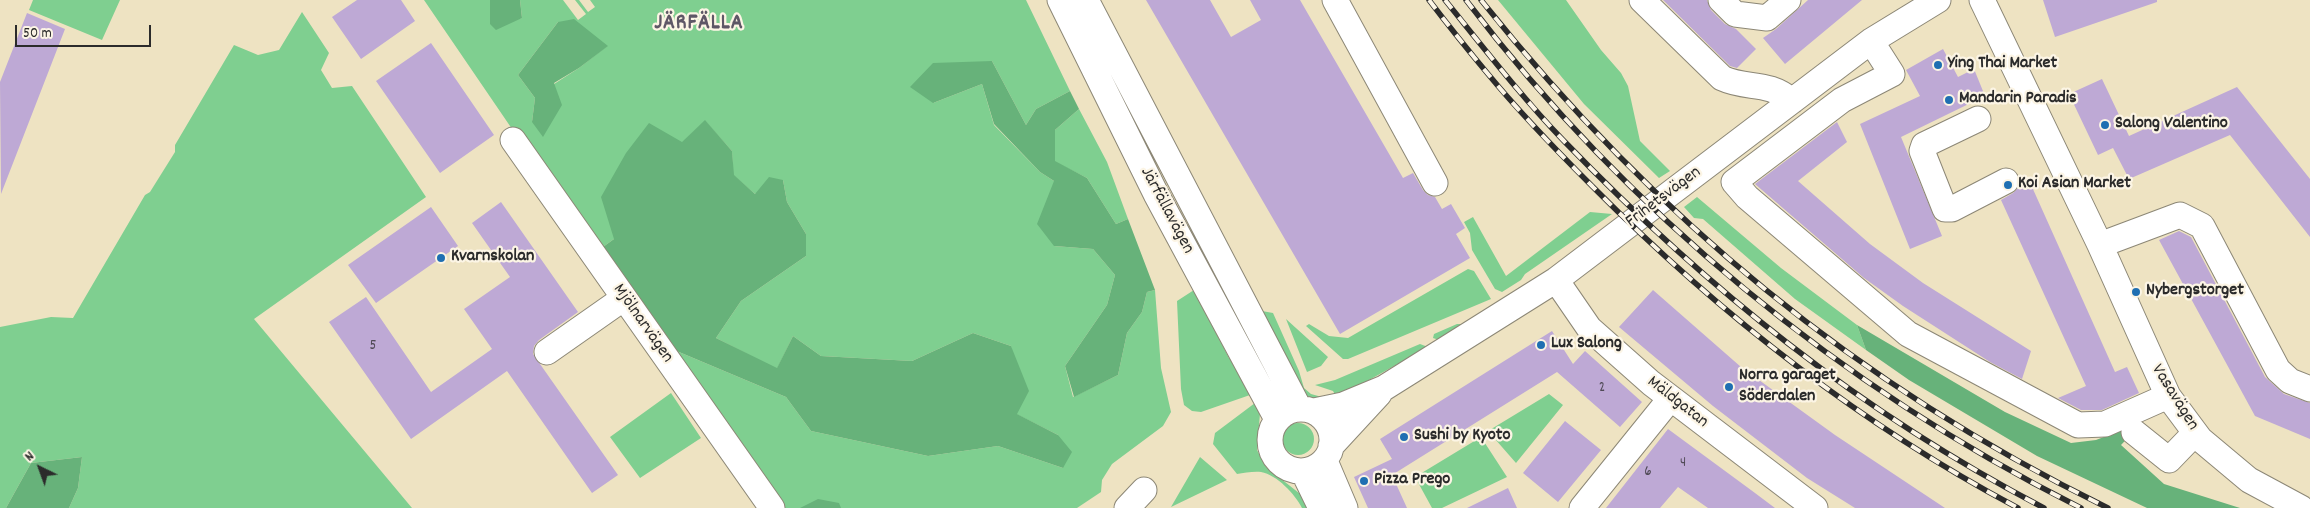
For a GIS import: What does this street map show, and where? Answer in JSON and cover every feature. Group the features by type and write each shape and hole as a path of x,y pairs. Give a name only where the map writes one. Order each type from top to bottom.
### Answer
{"street":[{"name":"Järfällavägen","path":"1060,0 1156,194 1277,419"},
{"name":"Järfällavägen","path":"1086,0 1307,410"},
{"path":"1334,0 1435,184"},
{"path":"1642,0 1722,78 1732,83 1768,86 1782,92 1792,101"},
{"path":"1721,0 1736,14 1767,18 1788,0"},
{"name":"Frihetsvägen","path":"1307,410 1343,405 1384,388 1556,280 1871,41 1938,0"},
{"name":"Vasavägen","path":"1982,0 2100,245 2168,396 2195,432 2250,480 2301,508"},
{"path":"1871,41 1892,74 1838,103 1734,182 1748,197 1908,334 2078,425 2105,424 2168,396"},
{"path":"1978,119 1924,145 1922,152 1944,208 1952,209 2006,181"},
{"name":"Mjölnarvägen","path":"512,140 772,508"},
{"path":"2100,245 2180,215 2202,226 2278,370 2290,381 2310,389"},
{"name":"Mäldgatan","path":"1556,280 1589,328 1670,399 1809,507"},
{"path":"547,352 624,298"},
{"name":"Frihetsvägen","path":"1320,459 1384,388"},
{"path":"1582,508 1670,399"},
{"path":"1320,459 1284,467 1273,454 1270,445 1270,434 1277,419 1287,411 1307,410 1323,418 1329,426 1320,459 1321,508"},
{"path":"2134,432 2169,460 2195,432"},
{"path":"1320,459 1345,508"},
{"path":"1127,508 1144,490"}],"green space":[{"path":"33,0 120,0 102,40 29,10"},
{"path":"424,0 490,0 490,24 522,18 520,0 563,0 578,20 586,14 575,0 579,0 588,12 595,7 590,0 1026,0 1070,91 1036,109 1026,125 992,61 933,103 982,84 994,125 1040,172 1054,181 1054,246 1093,249 1115,275 1107,305 1065,366 1073,397 1118,375 1127,333 1142,312 1147,292 1155,290 1161,368 1171,412 1163,426 1112,464 1102,480 1101,492 1077,508 775,508 660,344 786,397 811,431 928,456 998,446 1063,468 1058,435 1016,414 1011,346 973,333 912,361 821,356 793,336 777,369 716,338 741,301 806,256 806,234 787,202 783,180 755,194 733,175 732,151 705,121 683,142 614,239 596,252","holes":["558,22 607,46 579,68 554,84 532,122 535,98 518,75"]},
{"path":"490,0 520,0 522,18 496,30 490,24"},
{"path":"1498,0 1566,0 1601,50 1621,73 1628,86 1640,141 1670,171 1659,178 1584,104"},
{"path":"302,12 329,53 321,70 332,88 352,86 426,197 254,319 412,508 69,508 78,488 82,457 31,463 6,508 0,508 0,327 51,317 73,318 145,195 150,192 175,152 175,145 234,45 258,55 279,50"},
{"path":"574,19 608,46 579,68 554,83 562,105 543,137 532,122 535,98 518,75 558,22"},
{"path":"992,61 1026,125 1036,109 1070,91 1079,109 1055,130 1055,161 1087,178 1116,224 1128,219 1155,290 1147,292 1142,312 1127,333 1118,375 1074,397 1065,366 1107,305 1115,275 1093,249 1054,246 1037,224 1054,181 1040,172 994,124 982,84 933,103 910,87 933,63"},
{"path":"1079,109 1107,162 1128,219 1116,224 1087,178 1055,162 1055,130"},
{"path":"705,120 732,151 734,175 755,194 769,177 783,180 787,202 806,234 806,256 741,301 716,338 777,368 793,336 821,356 912,361 973,333 1011,346 1029,391 1017,414 1058,435 1072,452 1063,468 998,446 928,456 811,431 786,397 660,344 596,252 614,239 601,197 626,153 649,123 682,142"},
{"path":"1697,197 1781,268 1857,325 1866,350 1795,299 1703,219 1694,218 1684,207"},
{"path":"1590,212 1612,214 1502,292 1495,289 1472,250 1470,233 1464,222 1473,217 1506,276"},
{"path":"1468,269 1474,271 1491,299 1348,359 1343,359 1306,326 1309,324 1329,336 1348,338"},
{"path":"1194,290 1229,358 1256,390 1261,401 1257,450 1266,467 1304,497 1310,508 1302,508 1285,486 1267,474 1255,472 1237,474 1213,444 1215,433 1255,403 1250,395 1201,412 1192,411 1184,405 1181,389 1177,301"},
{"path":"1262,311 1273,313 1299,371 1304,388 1311,394 1329,399 1321,403 1305,397"},
{"path":"1286,319 1328,357 1321,366 1307,372"},
{"path":"1457,324 1465,324 1439,340 1433,338 1434,334"},
{"path":"1857,325 2005,412 2071,443 2096,440 2143,422 2121,445 2164,484 2240,508 2147,508 2037,456 1909,380 1866,350"},
{"path":"1420,344 1428,347 1337,398 1333,391 1315,385 1335,380"},
{"path":"671,393 701,438 640,478 610,437"},
{"path":"1549,394 1563,405 1516,463 1488,431"},
{"path":"1298,423 1309,428 1314,439 1309,450 1298,455 1287,450 1282,439 1287,428"},
{"path":"1481,437 1507,477 1442,508 1432,508 1415,477"},
{"path":"82,457 78,488 69,508 6,508 31,463"},
{"path":"1200,457 1227,480 1171,507"},
{"path":"818,499 839,503 841,508 800,508"}],"building":[{"path":"357,0 401,0 415,21 361,59 332,17"},
{"path":"1146,0 1210,0 1231,37 1261,20 1250,0 1300,0 1403,178 1413,173 1423,190 1428,195 1435,197 1442,209 1451,204 1465,228 1456,234 1470,258 1340,334"},
{"path":"1663,0 1707,0 1711,10 1725,24 1736,29 1756,49 1737,68 1730,66"},
{"path":"1808,0 1862,0 1785,64 1763,38 1776,29"},
{"path":"2043,0 2157,0 2157,2 2055,37"},
{"path":"27,13 65,29 1,194 0,82"},
{"path":"431,43 494,135 440,173 376,81"},
{"path":"1943,49 1958,77 1974,69 1985,96 1901,137 1942,236 1910,249 1860,124 1920,96 1906,70"},
{"path":"2102,79 2129,136 2237,87 2310,179 2310,237 2230,135 2129,179 2113,148 2098,155 2069,94"},
{"path":"1837,122 1847,142 1798,181 1870,244 1923,283 2031,351 2022,379 1990,362 1903,306 1864,278 1755,184"},
{"path":"2028,178 2115,372 2127,367 2139,393 2102,410 2081,410 2058,398 2086,386 2001,200 2013,193 2018,188 2020,182"},
{"path":"501,202 578,312 539,340 534,346 533,354 618,475 592,493 507,371 411,439 329,322 366,297 431,392 492,349 464,309 510,277 472,223"},
{"path":"431,207 458,246 376,303 348,265"},
{"path":"2179,231 2191,237 2265,377 2284,394 2310,403 2310,439 2255,416 2159,240"},
{"name":"Norra garaget Söderdalen","path":"1653,290 1741,367 1835,435 1945,508 1855,508 1807,478 1713,406 1619,327"},
{"path":"1552,331 1573,364 1585,351 1642,402 1620,427 1557,372 1392,475 1407,508 1368,508 1354,477 1392,459 1380,439"},
{"path":"1565,421 1601,450 1558,502 1523,473"},
{"path":"1668,429 1775,508 1708,508 1678,487 1660,508 1606,508"},
{"path":"1508,488 1517,508 1467,508"}],"railway":[{"path":"1429,0 1488,74 1538,131 1640,233 1740,322 1847,403 1902,440 2018,508"},
{"path":"1445,0 1517,89 1563,140 1617,194 1730,296 1788,344 1911,431 1976,471 2044,508"},
{"path":"1466,0 1529,78 1597,152 1669,223 1745,289 1824,351 1907,408 1993,460 2081,508"},
{"path":"1481,0 1548,79 1617,154 1690,224 1766,290 1845,351 1929,407 2016,460 2108,508"}],"place":[{"name":"Ying Thai Market","path":"1938,65"},
{"name":"Mandarin Paradis","path":"1949,100"},
{"name":"Salong Valentino","path":"2105,125"},
{"name":"Koi Asian Market","path":"2008,185"},
{"name":"Kvarnskolan","path":"441,258"},
{"name":"Nybergstorget","path":"2136,292"},
{"name":"Lux Salong","path":"1541,345"},
{"name":"Norra garaget Söderdalen","path":"1729,387"},
{"name":"Sushi by Kyoto","path":"1404,437"},
{"name":"Pizza Prego","path":"1364,481"}],"district":[{"name":"JÄRFÄLLA","path":"699,25"}]}
